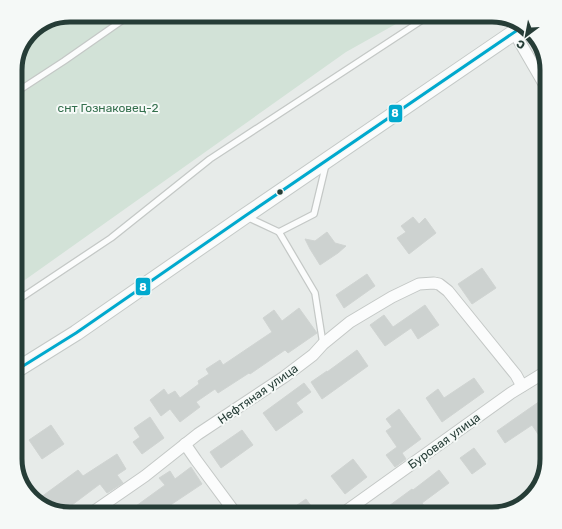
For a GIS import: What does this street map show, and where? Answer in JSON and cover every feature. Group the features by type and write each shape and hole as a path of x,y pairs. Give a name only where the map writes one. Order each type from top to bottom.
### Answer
{"main road":[{"path":"22,367 76,333 518,30"}],"street":[{"path":"518,30 540,75"},
{"name":"Нефтяная улица","path":"100,507 145,476 185,444 284,377 313,355 323,344 350,322 392,297 419,284 430,282 439,284 448,291 516,375 522,386"},
{"name":"Буровая улица","path":"352,507 522,386 540,375"},
{"path":"185,444 231,507"}],"lane":[{"path":"22,88 64,61 120,22"},
{"path":"22,297 111,238 210,159 419,22"},
{"path":"279,232 314,214 327,161"},
{"path":"245,216 279,232 315,293 323,344"}],"green space":[{"name":"снт Гознаковец-2","path":"70,22 400,22 346,52 22,282 22,67 30,44 36,36 44,30 61,23"}],"building":[{"path":"413,217 419,224 425,218 436,233 409,254 397,238 406,232 401,226"},
{"path":"327,232 335,243 346,246 320,265 305,239 315,241"},
{"path":"482,268 496,288 472,304 458,284"},
{"path":"367,274 375,286 344,308 336,295"},
{"path":"425,305 439,325 418,339 411,328 385,346 370,325 384,315 393,327"},
{"path":"299,308 317,333 288,353 285,350 250,374 249,373 218,393 215,389 196,402 200,407 180,422 170,409 161,416 150,400 164,389 168,395 175,391 180,398 199,384 198,381 209,374 206,369 220,360 223,365 272,332 263,318 274,310 282,321"},
{"path":"357,350 368,366 322,399 311,382"},
{"path":"474,378 484,392 442,422 426,398 438,389 444,398"},
{"path":"304,383 311,392 296,403 303,412 276,431 263,413"},
{"path":"540,401 540,437 532,425 505,443 497,431"},
{"path":"399,409 421,439 402,453 406,459 395,467 386,455 397,447 386,431 392,427 386,419"},
{"path":"150,417 164,438 142,454 133,442 140,437 134,428"},
{"path":"51,425 64,444 42,459 29,440"},
{"path":"242,430 253,445 221,468 210,452"},
{"path":"474,448 486,464 472,474 460,458"},
{"path":"117,454 126,469 117,475 123,483 107,493 100,484 69,507 52,503 41,497 78,470 83,476"},
{"path":"353,459 367,477 345,494 331,476"},
{"path":"191,467 202,484 168,507 135,507 165,485 159,478 170,471 175,479"},
{"path":"439,470 449,483 422,503 425,507 388,507 412,489 413,490"},
{"path":"306,499 312,507 294,507"}],"transit line":[{"name":"8","path":"22,367 76,333 518,30"}]}
